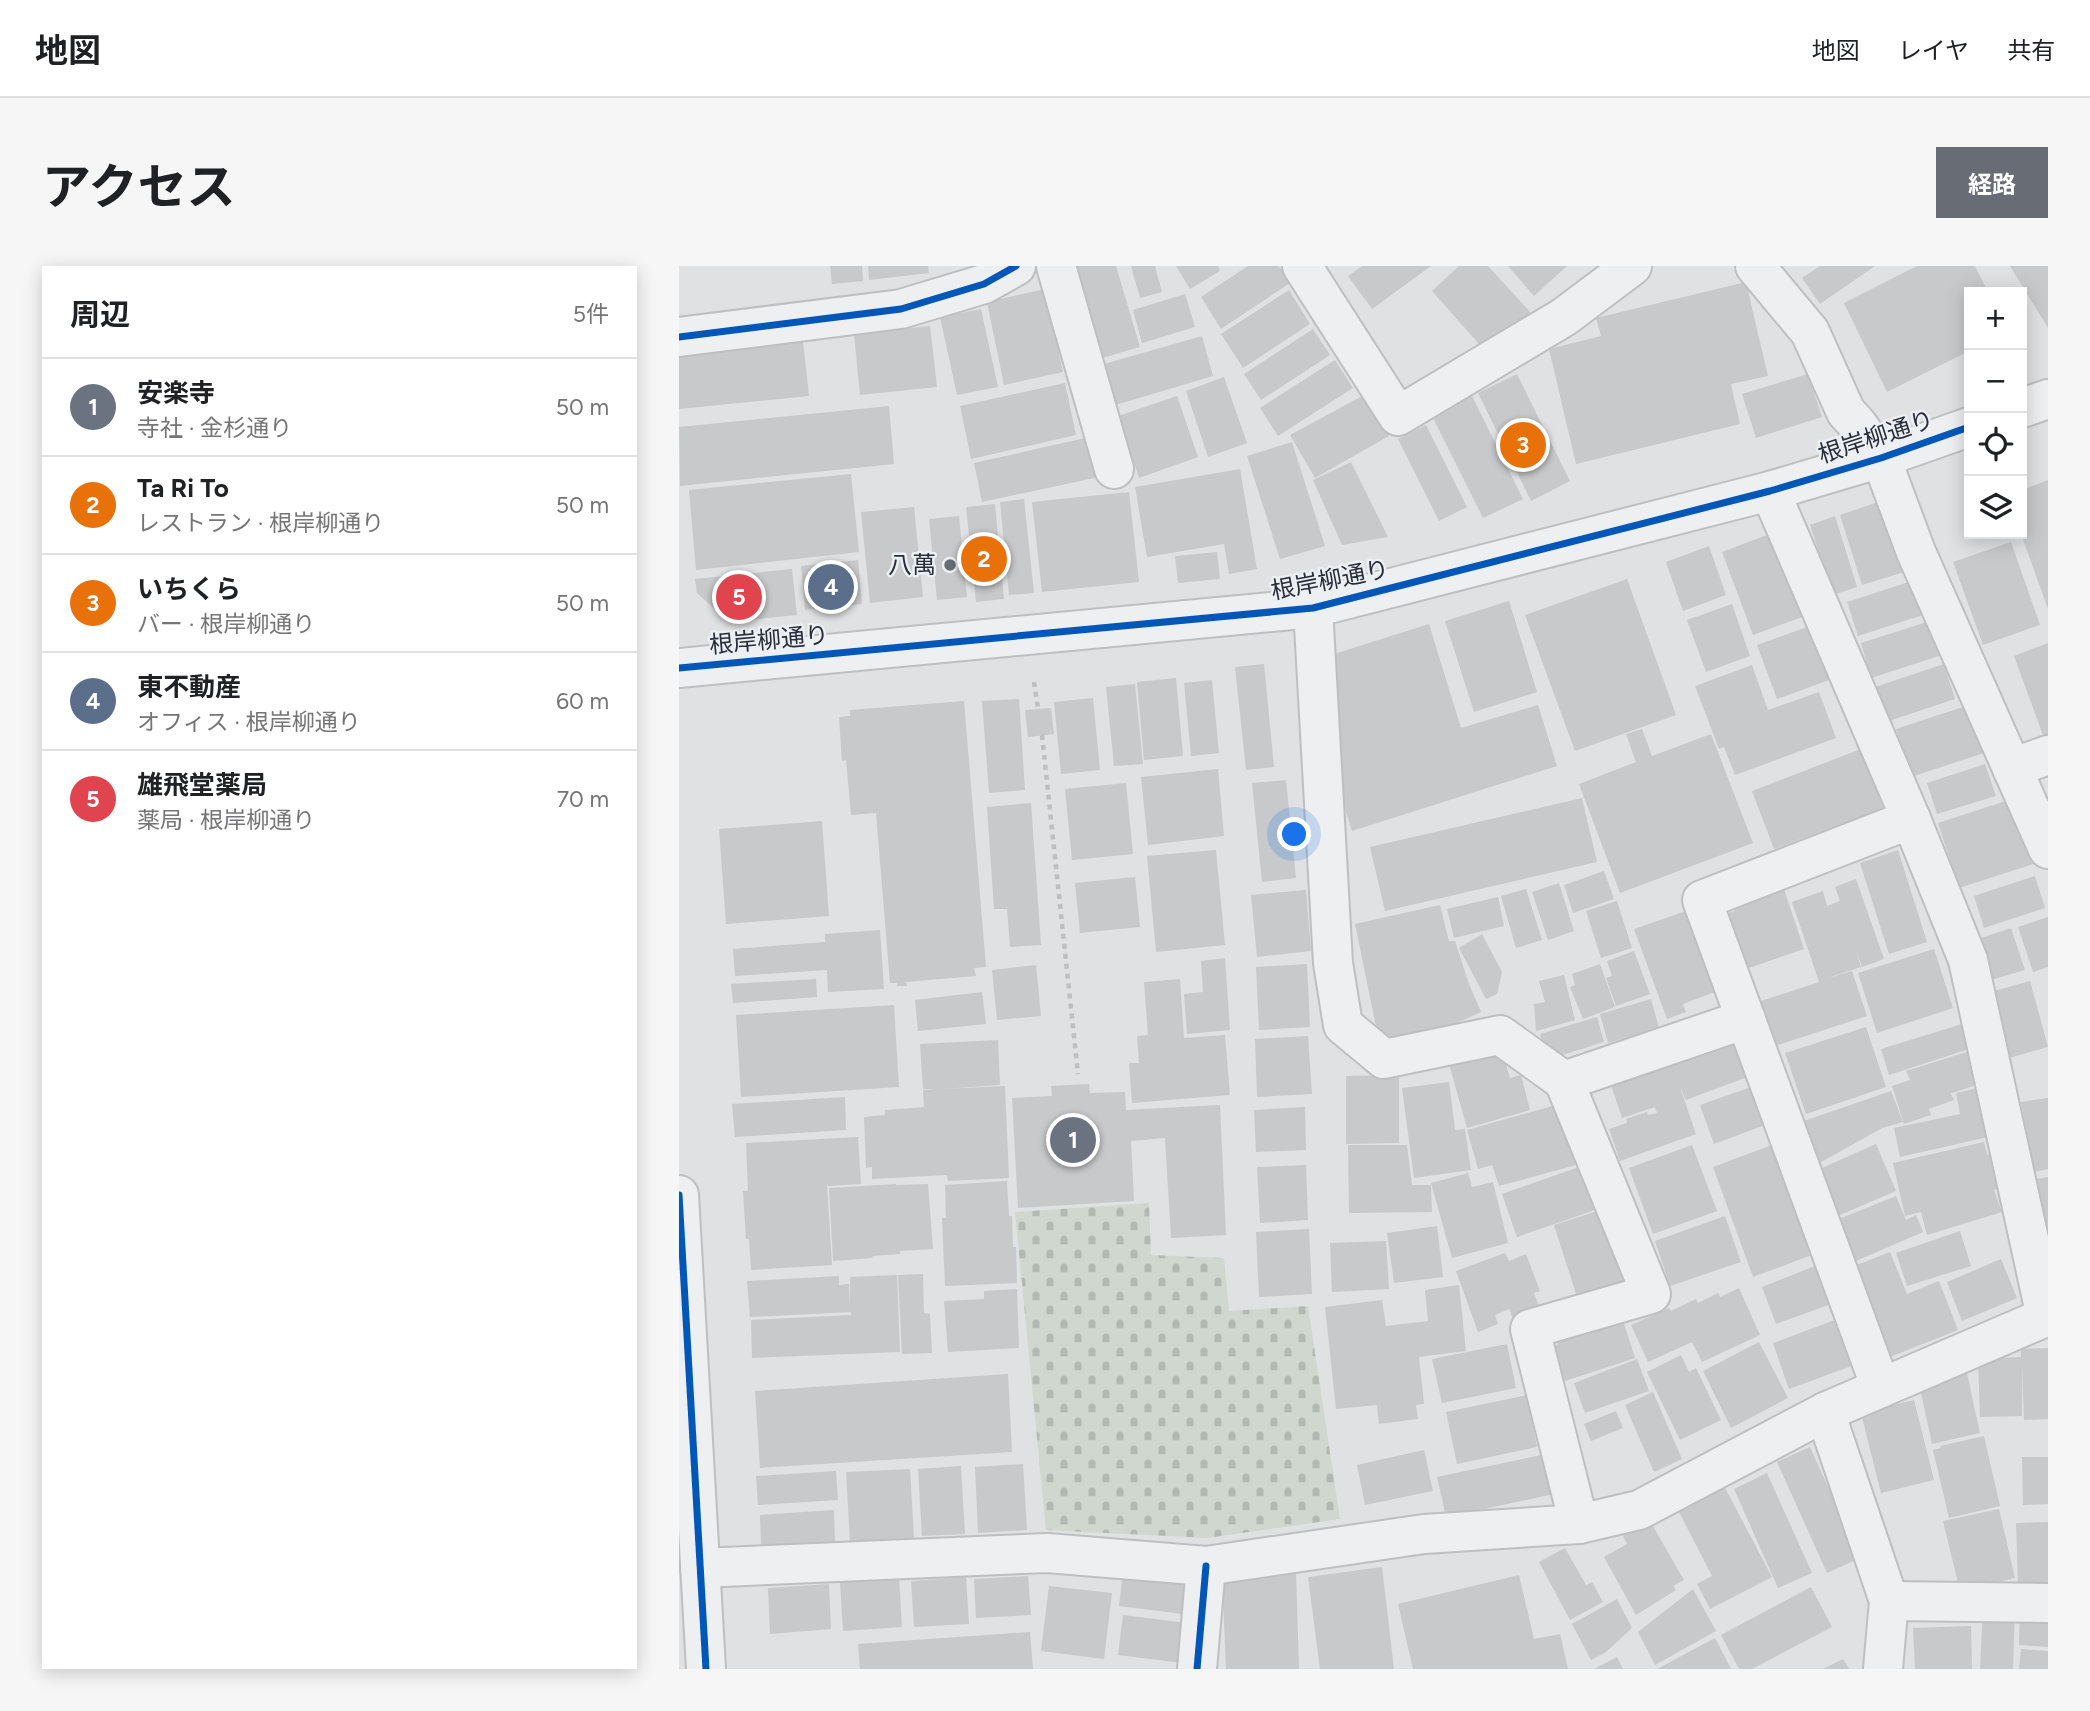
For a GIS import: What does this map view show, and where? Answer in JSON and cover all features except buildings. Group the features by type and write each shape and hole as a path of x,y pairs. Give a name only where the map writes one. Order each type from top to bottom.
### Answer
{"street":[{"path":"679,337 901,309 984,284 1016,266"},
{"path":"1056,266 1114,469"},
{"path":"1302,266 1398,416 1564,317 1632,266"},
{"path":"1755,266 1810,332 1846,412 1881,458 1916,552 2048,849"},
{"path":"2027,406 2048,399"},
{"name":"根岸柳通り","path":"679,668 1313,608 1770,491 1881,458 1964,429"},
{"path":"700,1568 1047,1553 1206,1566 1424,1534 1579,1524 1639,1510 1825,1412 2047,1317 1968,960 1911,819 1770,491"},
{"path":"1313,608 1332,963 1343,1025 1384,1059 1500,1035 1564,1081 1651,1294 1530,1329 1579,1524"},
{"path":"2012,768 2048,755"},
{"path":"1881,1388 1702,900 1911,819"},
{"path":"1564,1081 1747,1019"},
{"path":"679,1195 686,1415 706,1669"},
{"path":"1825,1412 1889,1601 1883,1669"},
{"path":"1197,1669 1206,1566"},
{"path":"1889,1601 2048,1603"}],"path":[{"path":"1032,670 1038,709"},
{"path":"1042,735 1078,1074"}],"green space":[{"path":"1149,1203 1151,1255 1224,1258 1229,1311 1308,1306 1340,1519 1207,1538 1046,1530 1015,1212"}],"cycle path":[{"path":"679,337 901,309 984,284 1016,266"},
{"path":"679,668 1313,608 1770,491 1881,458 1964,429"},
{"path":"679,1195 706,1669"},
{"path":"1197,1669 1206,1566"}],"place":[{"name":"いちくら","path":"1523,445"},
{"name":"Ta Ri To","path":"984,559"},
{"name":"八萬","path":"950,565"},
{"name":"東不動産","path":"831,587"},
{"name":"雄飛堂薬局","path":"739,597"},
{"name":"安楽寺","path":"1073,1140"}]}
